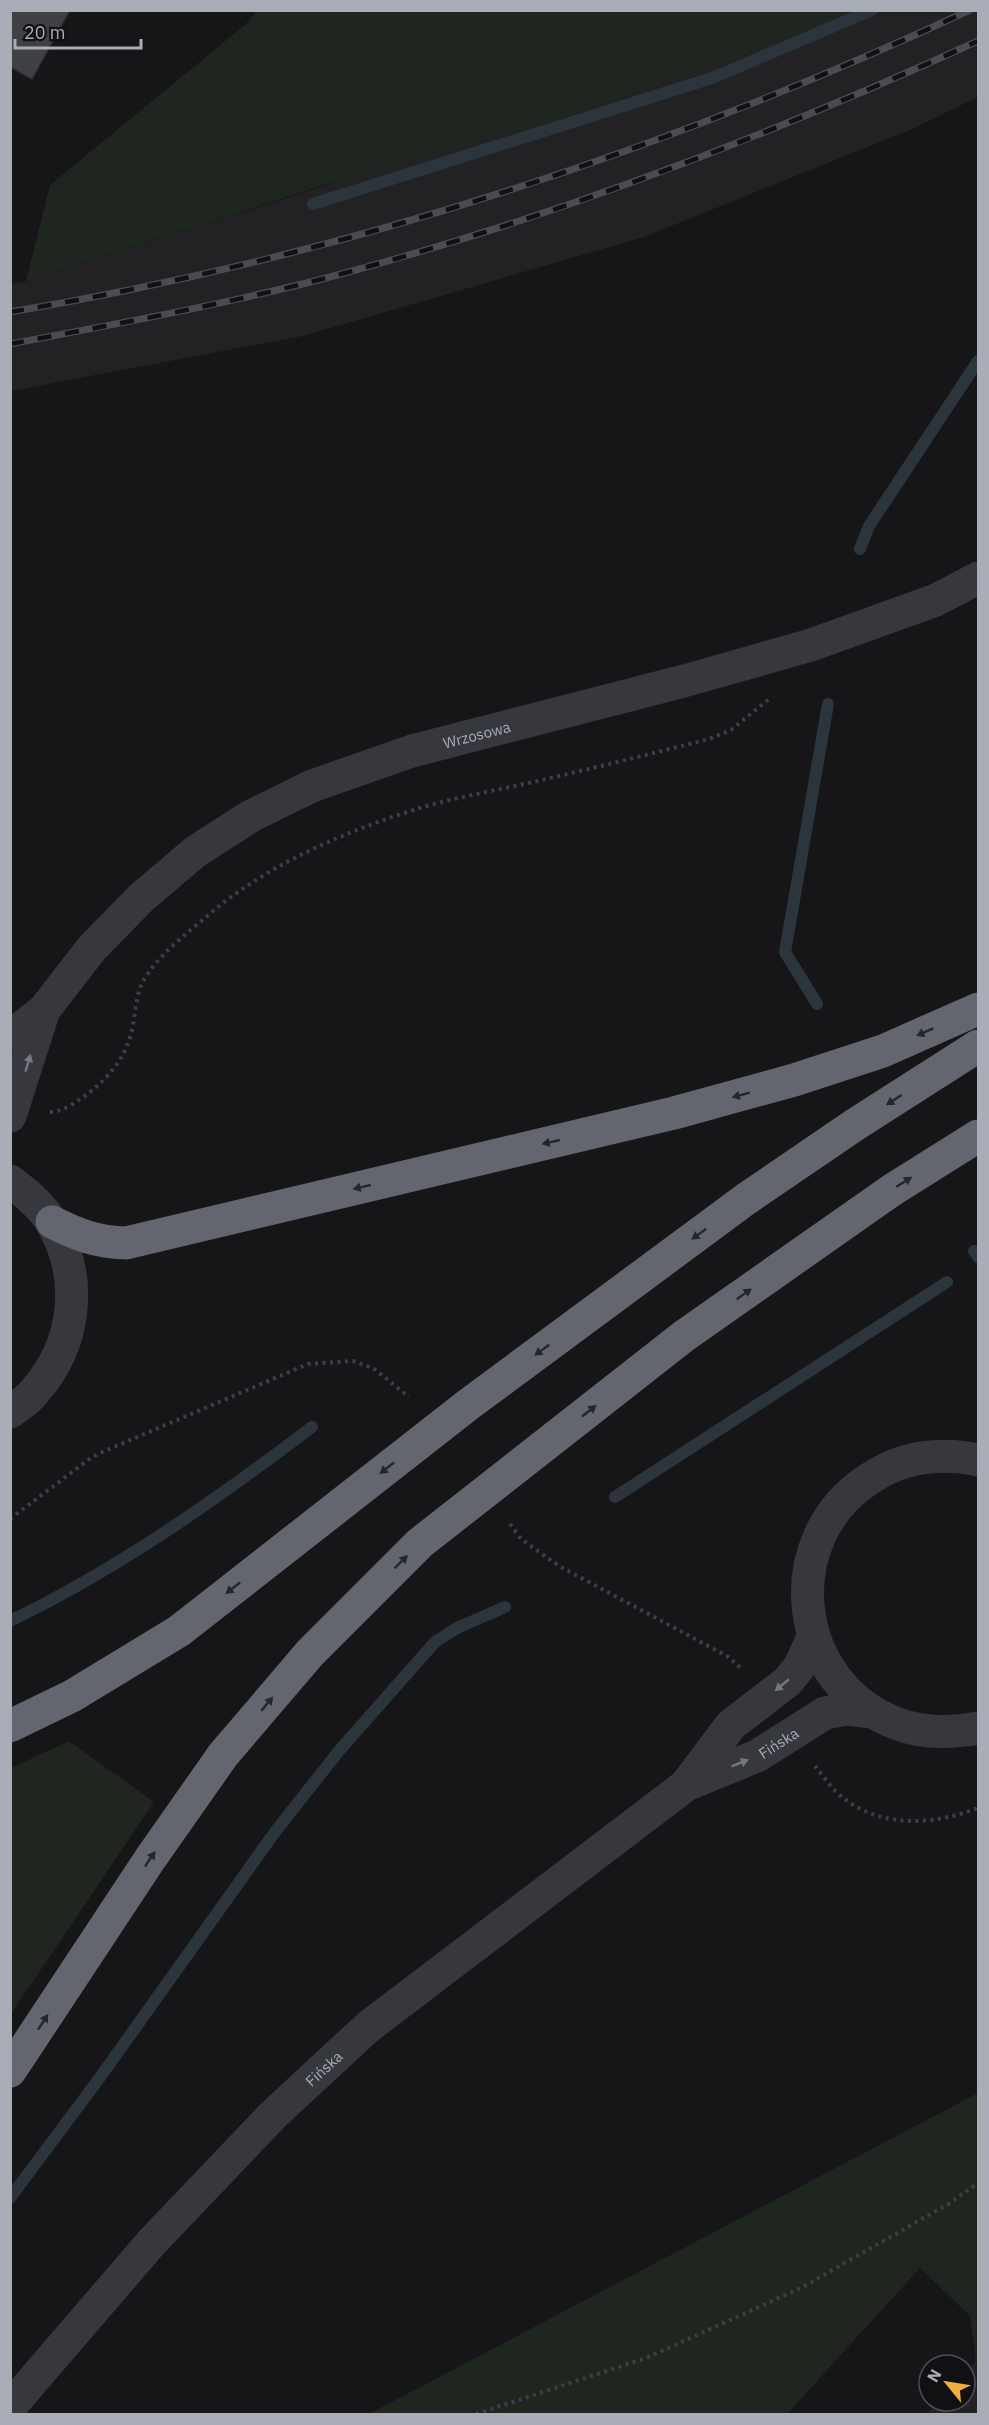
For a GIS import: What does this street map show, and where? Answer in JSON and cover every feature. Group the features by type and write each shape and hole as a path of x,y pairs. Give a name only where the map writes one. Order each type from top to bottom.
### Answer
{"highway":[{"path":"52,1222 78,1235 101,1242 126,1243 674,1113 740,1095 883,1051 978,1009"},
{"path":"10,1726 72,1696 179,1631 469,1404 746,1199 856,1124 978,1046"},
{"path":"10,2071 150,1859 223,1755 309,1653 420,1543 684,1336 892,1190 978,1136"}],"street":[{"name":"Wrzosowa","path":"10,1037 44,1010 92,948 141,898 195,852 251,816 312,786 412,751 673,684 811,645 936,600 978,578"},
{"name":"Wrzosowa","path":"12,1113 44,1010"},
{"path":"10,1180 32,1197 52,1222 65,1250 72,1280 73,1311 66,1341 53,1369 34,1394 10,1412"},
{"path":"978,1460 935,1456 908,1461 882,1471 858,1486 838,1505 823,1529 813,1555 807,1582 807,1610 813,1637 836,1680 852,1697 872,1712 898,1725 926,1731 955,1732 978,1728"},
{"name":"Fińska","path":"686,1785 731,1725 787,1682 800,1666 813,1637"},
{"name":"Fińska","path":"10,2407 151,2243 273,2115 360,2035 686,1785 757,1756 825,1713 847,1710 872,1712"}],"path":[{"path":"12,1113 56,1112 78,1101 100,1084 126,1051 133,1027 136,1000 145,978 166,952 208,915 234,896 260,878 310,850 424,807 709,739 731,730 770,698 776,696"},
{"path":"10,1519 88,1460 309,1364 353,1361 373,1368 409,1397"},
{"path":"476,2415 646,2358 801,2288 948,2204 978,2183"}],"shaded area":[{"path":"256,11 871,11 556,120 318,187 26,281 50,185 246,24"},
{"path":"871,11 978,11 978,97 910,130 644,237 303,336 11,391 11,284"},
{"path":"69,1741 154,1802 11,2014 11,1768"},
{"path":"978,2093 977,2360 970,2316 920,2268 787,2414 369,2414"},
{"path":"977,2360 978,2414 926,2414 977,2413"}],"building":[{"path":"10,10 70,10 32,79 10,67"}],"waterway":[{"path":"313,204 712,78 872,10"},
{"path":"860,549 869,526 978,361"},
{"path":"817,1004 785,952 828,704"},
{"path":"974,1251 978,1257"},
{"path":"615,1497 947,1282"},
{"path":"10,1621 89,1579 166,1532 312,1427"},
{"path":"10,2198 101,2076 275,1832 338,1752 435,1642 457,1628 505,1607"}],"railway":[{"path":"10,312 135,289 258,261 380,229 500,193 619,153 737,109 970,10"},
{"path":"10,344 169,314 287,288 493,230 738,143 978,41"}]}
